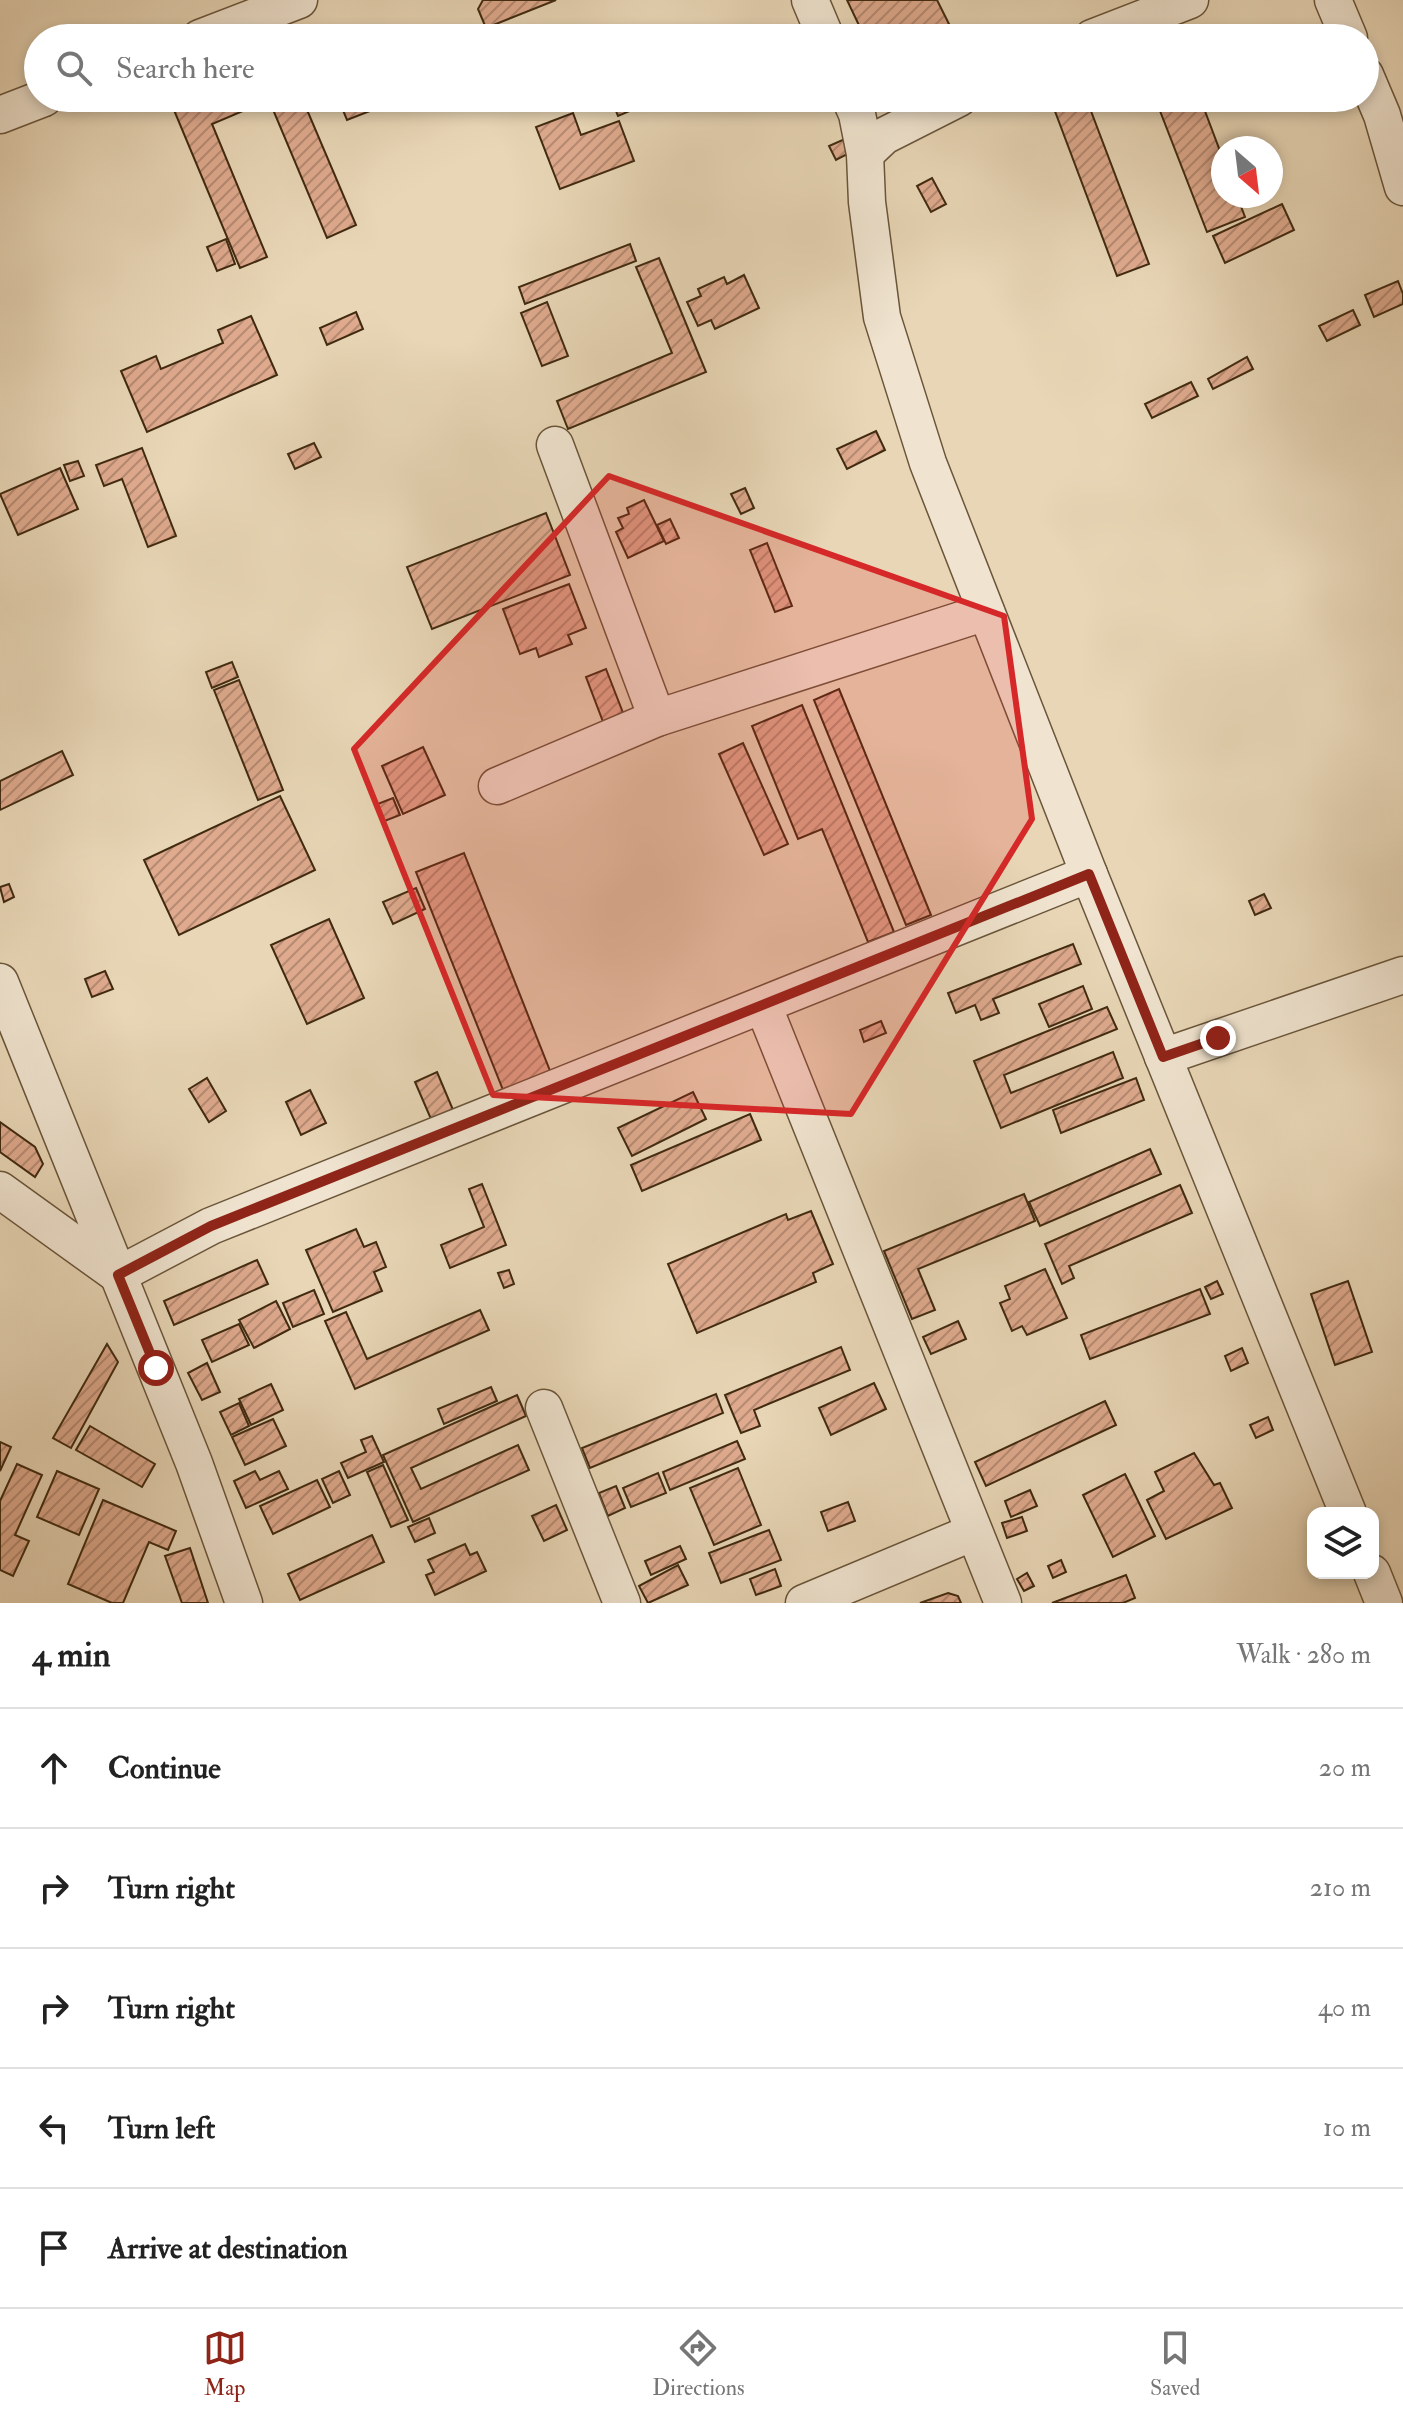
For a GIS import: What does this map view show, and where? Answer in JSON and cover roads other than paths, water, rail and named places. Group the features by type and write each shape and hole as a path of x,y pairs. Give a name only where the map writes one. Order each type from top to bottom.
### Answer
{"street":[{"path":"236,24 299,0"},
{"path":"810,0 820,24"},
{"path":"1128,24 1190,0"},
{"path":"1333,0 1343,24"},
{"path":"0,115 24,106"},
{"path":"1379,108 1403,187"},
{"path":"856,112 865,154 867,202 882,317 928,463 1089,874 1346,1507"},
{"path":"865,154 884,136 931,112"},
{"path":"555,445 657,718"},
{"path":"497,786 657,718 986,612"},
{"path":"118,1275 211,1226 1089,874"},
{"path":"1163,1057 1403,975"},
{"path":"0,982 194,1463 244,1603"},
{"path":"763,1005 1003,1603"},
{"path":"0,1190 118,1275"},
{"path":"544,1408 622,1603"},
{"path":"804,1603 974,1532"},
{"path":"1374,1579 1384,1603"}]}
